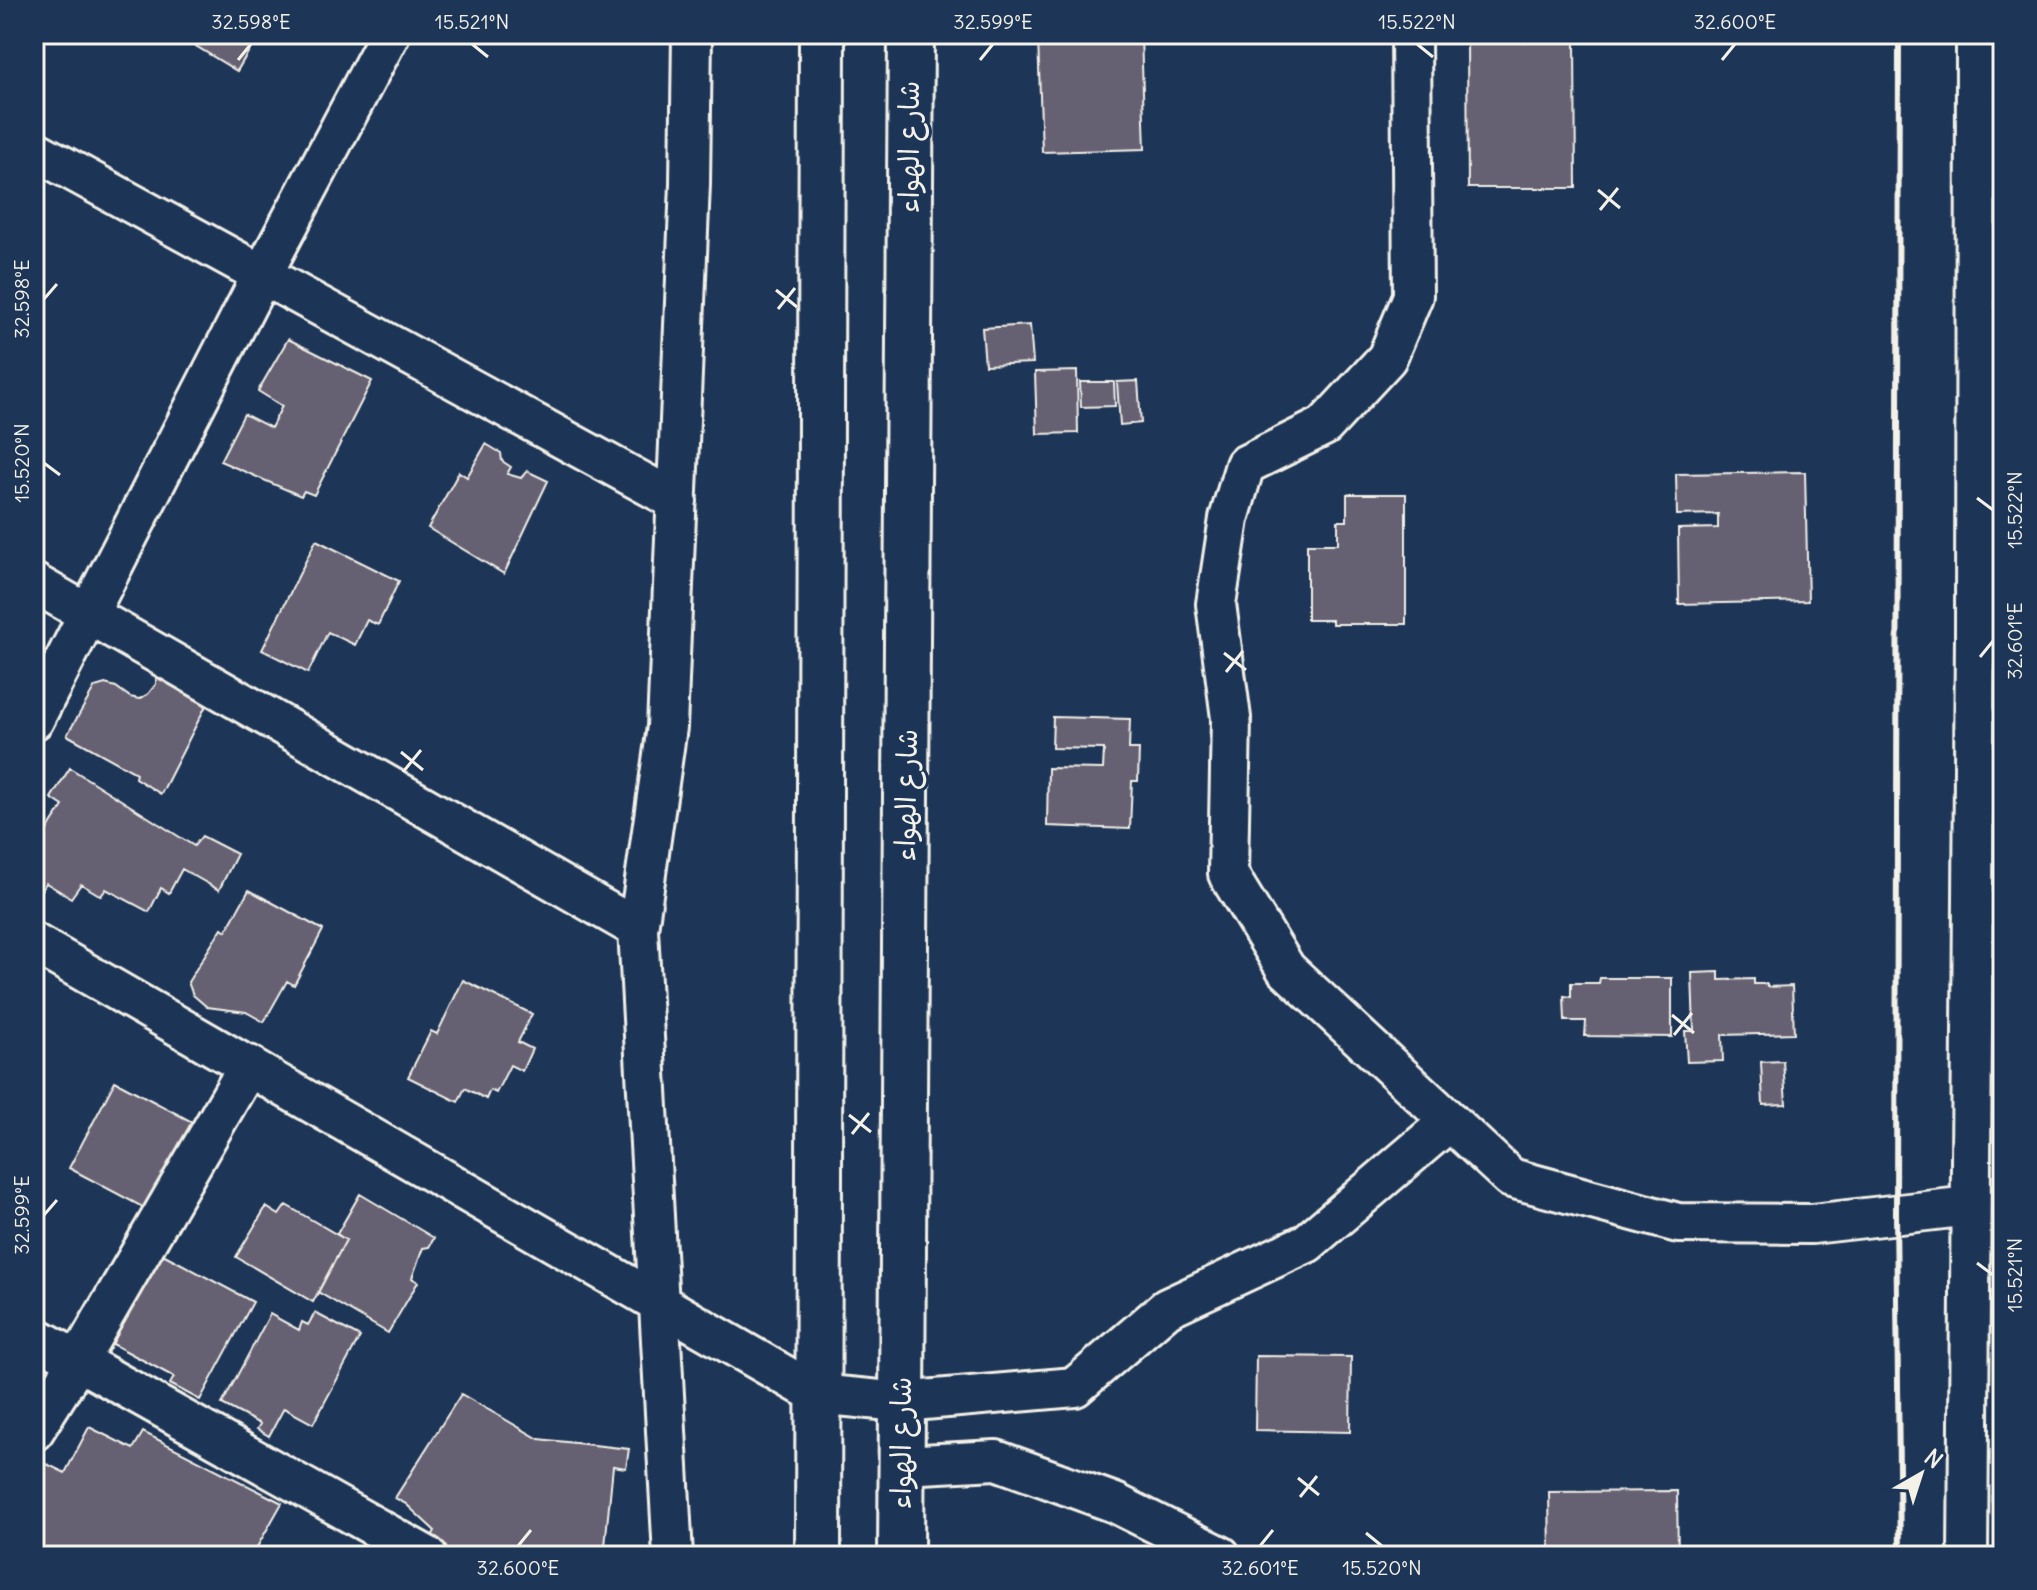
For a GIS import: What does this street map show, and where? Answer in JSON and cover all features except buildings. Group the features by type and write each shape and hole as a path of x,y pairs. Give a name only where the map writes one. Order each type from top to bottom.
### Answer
{"main road":[{"path":"818,1556 822,34"},
{"name":"شارع الهواء","path":"901,1556 911,34"}],"street":[{"path":"34,720 262,275 390,34"},
{"path":"673,1556 638,929 667,727 690,184 692,34"},
{"path":"1411,34 1413,296 1387,358 1324,426 1245,465 1229,519 1216,604 1231,718 1228,874 1286,969 1511,1178 1678,1223 1812,1224 1970,1206"},
{"path":"1968,1556 1977,364 1976,34"},
{"path":"34,150 677,501"},
{"path":"34,583 638,929"},
{"path":"34,943 817,1394 901,1402 1075,1387 1167,1308 1307,1243 1450,1121"},
{"path":"34,1431 78,1361 249,1065"},
{"path":"1972,1080 2003,1104"},
{"path":"34,1336 427,1556"},
{"path":"903,1465 996,1460 1115,1503 1221,1556"}],"railway":[{"path":"1899,34 1896,1215 1900,1556"}]}
